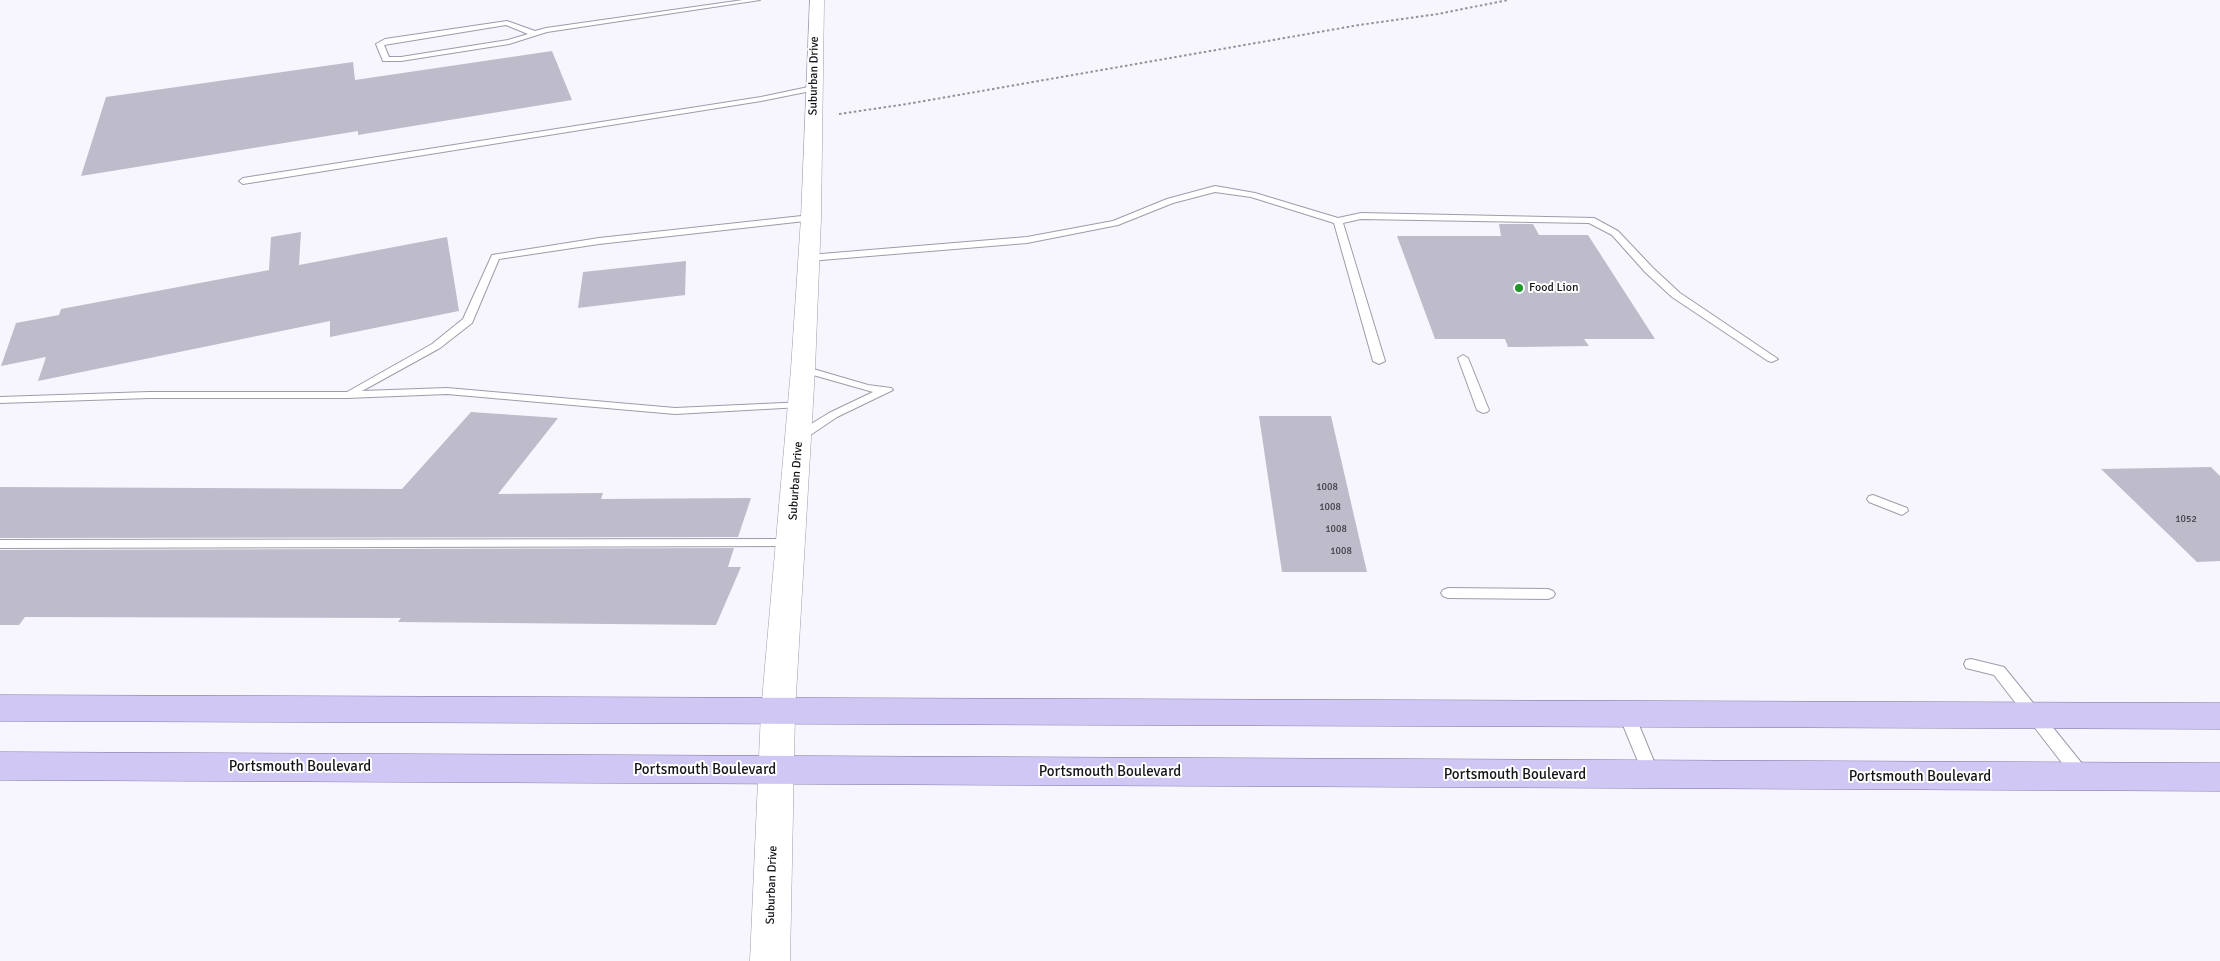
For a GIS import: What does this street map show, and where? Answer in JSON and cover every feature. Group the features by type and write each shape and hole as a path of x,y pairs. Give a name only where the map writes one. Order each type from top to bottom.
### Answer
{"main road":[{"name":"Suburban Drive","path":"770,961 778,712 799,437 809,258 817,0"},
{"path":"0,708 2220,716"},
{"name":"Portsmouth Boulevard","path":"0,766 1653,776 2220,777"}],"lane":[{"path":"533,33 507,23 385,41 380,44 386,59 393,60 509,42 533,33 757,0"},
{"path":"243,181 761,99 814,88"},
{"path":"809,258 1027,240 1115,223 1170,201 1215,189 1252,195 1338,221 1361,216 1591,220 1615,233 1649,270 1676,294 1772,360"},
{"path":"347,395 436,346 468,321 495,256 599,241 810,218"},
{"path":"1338,221 1379,361"},
{"path":"1463,358 1482,410"},
{"path":"799,437 833,415 887,390 867,388 803,369"},
{"path":"0,400 149,395 347,395 447,391 675,411 801,404"},
{"path":"1874,499 1902,511"},
{"path":"0,544 791,543"},
{"path":"1448,593 1548,594"},
{"path":"1971,664 1999,671 2083,777"},
{"path":"1626,713 1653,776"}],"path":[{"path":"813,117 907,104 1359,25 1438,14 1508,0"}],"building":[{"path":"552,51 572,100 358,135 358,131 81,176 106,97 353,62 355,80"},
{"name":"Food Lion","path":"1499,224 1533,224 1539,235 1588,235 1655,339 1584,339 1589,346 1508,347 1505,339 1435,339 1397,236 1501,236"},
{"path":"301,232 299,265 447,237 459,311 330,337 330,321 38,381 46,357 1,366 16,323 59,315 61,309 269,270 271,237"},
{"path":"686,261 685,295 578,308 583,272"},
{"path":"471,412 558,418 498,494 603,493 601,499 751,498 738,537 0,538 0,487 402,489"},
{"path":"1259,416 1331,416 1367,572 1282,572"},
{"path":"2211,467 2220,476 2220,561 2197,562 2101,469"},
{"path":"734,548 728,567 741,567 716,625 398,622 401,618 25,617 19,625 0,625 0,550"}],"place":[{"name":"Food Lion","path":"1519,288"}]}
